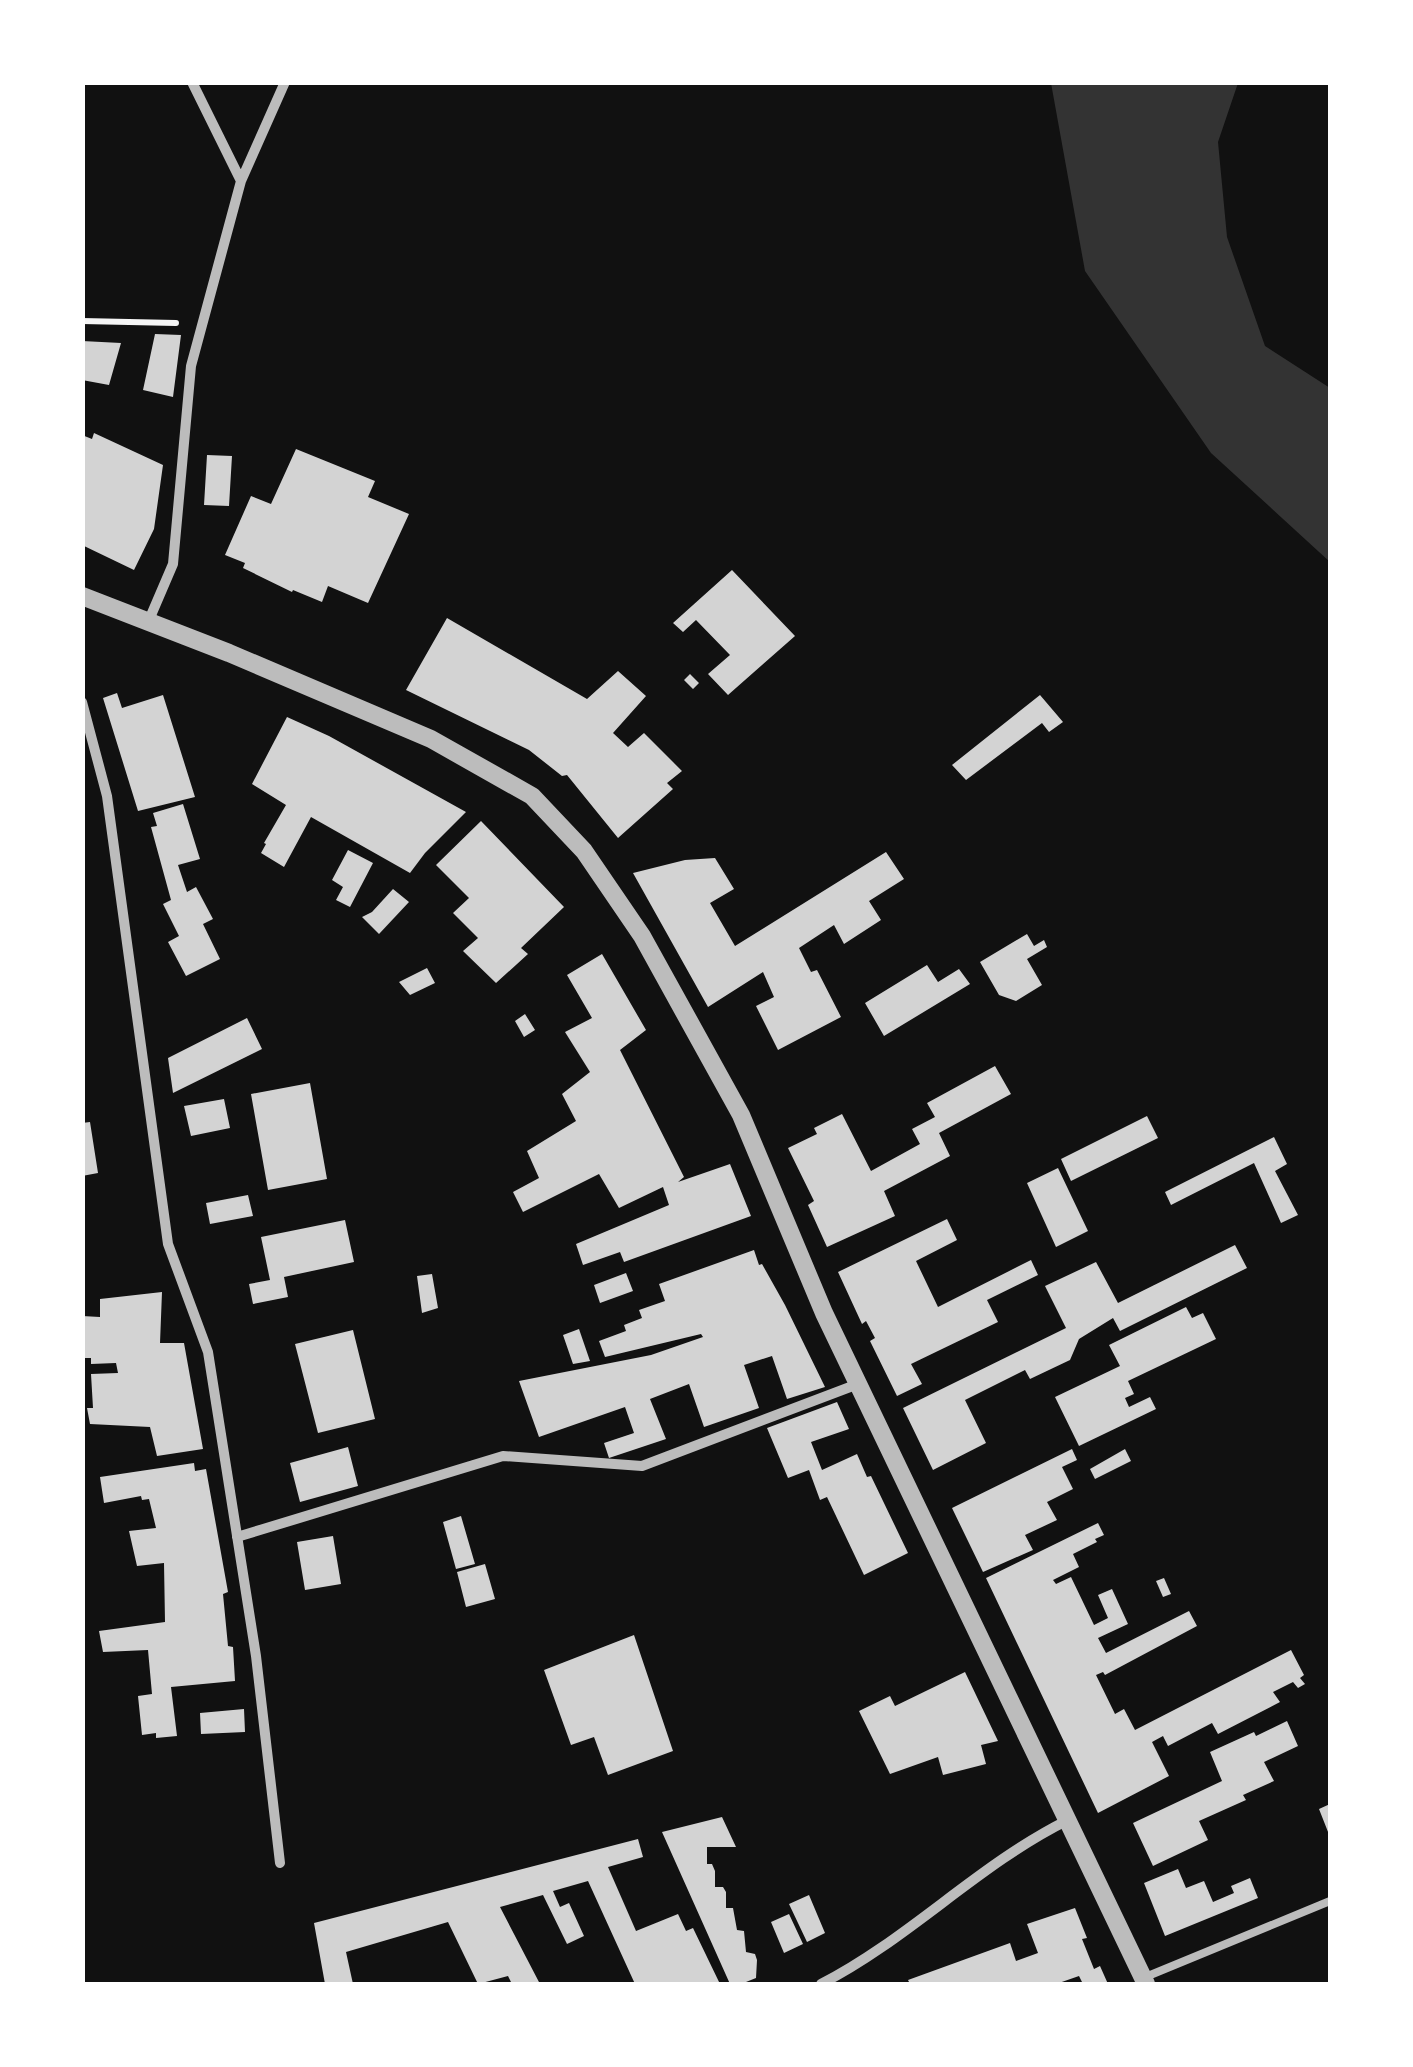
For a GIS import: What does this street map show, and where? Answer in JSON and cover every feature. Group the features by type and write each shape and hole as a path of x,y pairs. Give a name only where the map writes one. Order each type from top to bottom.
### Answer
{"street":[{"path":"192,82 242,180"},
{"path":"149,620 173,564 191,366 242,180 285,82"},
{"path":"82,596 149,620 431,739 516,785 569,834 625,908 741,1114 810,1281 1144,1981"},
{"path":"82,702 107,796 168,1244 208,1352 256,1656 280,1863"},
{"path":"237,1536 503,1456 642,1466 858,1384"},
{"path":"821,1984 860,1962 1011,1852 1068,1820"}],"lane":[{"path":"1144,1981 1330,1901"}],"path":[{"path":"82,320 202,324"}],"shaded area":[{"path":"1051,83 1238,83 1218,142 1227,237 1265,346 1330,388 1330,562 1211,453 1085,271"}],"building":[{"path":"155,334 181,335 173,397 143,390"},
{"path":"82,341 121,343 109,385 82,380"},
{"path":"94,433 163,465 154,529 134,570 82,545 82,435 92,439"},
{"path":"296,449 375,481 368,497 409,514 368,603 328,586 322,602 292,592 225,555 251,496 271,504"},
{"path":"207,455 232,456 229,506 204,505"},
{"path":"732,570 795,636 728,695 708,674 730,655 696,620 683,632 673,623"},
{"path":"447,618 587,699 618,671 646,696 613,733 628,747 644,733 682,771 667,783 673,789 618,838 567,775 562,776 529,750 406,690"},
{"path":"690,674 699,683 693,689 684,680"},
{"path":"117,693 122,708 163,695 195,797 138,811 103,698"},
{"path":"1040,695 1063,722 1049,732 1042,723 966,780 952,765"},
{"path":"287,717 466,812 410,873 311,817 284,867 261,853 286,805 252,784"},
{"path":"183,804 200,859 178,865 187,892 196,887 213,919 203,924 220,959 186,976 168,942 179,936 163,904 171,900 151,827 157,826 153,813"},
{"path":"481,821 564,907 521,948 528,954 496,983 463,951 478,938 453,913 469,898 436,865"},
{"path":"348,850 373,863 350,907 336,900 343,887 332,880"},
{"path":"886,852 904,879 869,901 881,920 844,944 834,925 799,948 811,972 817,970 841,1017 778,1050 756,1006 774,997 763,972 708,1007 633,873 685,860 715,858 734,889 710,903 735,946"},
{"path":"393,889 409,902 379,934 362,917"},
{"path":"1027,934 1034,946 1044,940 1047,947 1027,959 1042,985 1016,1001 999,995 980,962"},
{"path":"602,954 646,1030 620,1050 684,1177 678,1182 730,1164 751,1216 624,1262 620,1252 583,1265 576,1244 669,1205 663,1187 619,1208 599,1174 523,1212 513,1192 539,1178 527,1151 576,1121 562,1094 590,1072 565,1032 592,1018 567,975"},
{"path":"927,965 938,982 959,969 970,984 884,1036 865,1003"},
{"path":"427,968 435,983 410,995 399,982"},
{"path":"525,1014 535,1030 524,1037 515,1021"},
{"path":"247,1018 262,1049 173,1093 168,1058"},
{"path":"995,1066 1011,1094 939,1133 950,1156 884,1191 895,1216 827,1247 808,1205 814,1201 788,1148 817,1134 814,1128 842,1114 871,1171 920,1144 912,1129 935,1117 927,1103"},
{"path":"310,1083 327,1179 268,1190 251,1094"},
{"path":"224,1099 230,1128 191,1136 184,1106"},
{"path":"1147,1116 1158,1138 1071,1181 1061,1159"},
{"path":"90,1122 98,1173 82,1176 82,1123"},
{"path":"1274,1137 1287,1164 1275,1171 1298,1215 1281,1223 1254,1163 1171,1205 1165,1192"},
{"path":"1058,1168 1088,1231 1056,1247 1027,1183"},
{"path":"248,1195 253,1216 210,1224 206,1203"},
{"path":"947,1219 957,1240 916,1261 938,1307 1031,1260 1038,1275 987,1300 998,1322 911,1364 922,1384 897,1396 870,1341 875,1338 866,1321 862,1324 838,1272"},
{"path":"345,1220 354,1262 284,1277 288,1297 253,1304 249,1284 270,1280 261,1237"},
{"path":"1235,1245 1247,1268 1120,1331 1113,1318 1079,1339 1070,1360 1030,1379 1025,1370 965,1400 986,1443 933,1470 903,1408 1066,1328 1045,1286 1096,1262 1118,1303"},
{"path":"754,1250 825,1387 787,1399 772,1356 744,1365 759,1408 704,1427 689,1384 650,1399 666,1439 609,1458 604,1443 634,1433 625,1407 539,1437 519,1381 651,1355 703,1337 701,1334 605,1357 599,1341 626,1331 624,1325 642,1318 639,1310 665,1301 659,1284"},
{"path":"626,1273 633,1291 600,1303 594,1285"},
{"path":"432,1274 438,1308 422,1313 417,1276"},
{"path":"162,1292 160,1343 184,1343 203,1449 157,1456 150,1427 90,1424 87,1408 93,1408 91,1374 118,1373 116,1363 91,1364 91,1358 82,1358 82,1316 100,1317 100,1299"},
{"path":"1186,1307 1192,1318 1203,1313 1216,1339 1128,1381 1134,1394 1125,1398 1129,1407 1150,1397 1156,1409 1079,1446 1055,1397 1120,1366 1109,1345"},
{"path":"579,1329 590,1361 573,1364 563,1335"},
{"path":"353,1330 375,1419 318,1433 295,1344"},
{"path":"837,1402 849,1429 811,1442 822,1470 857,1454 908,1553 864,1575 827,1497 820,1500 809,1470 788,1478 767,1428"},
{"path":"348,1447 358,1486 300,1502 290,1463"},
{"path":"1072,1449 1077,1460 1062,1467 1073,1489 1047,1502 1057,1520 1025,1535 1033,1550 983,1572 952,1508"},
{"path":"1125,1449 1131,1461 1095,1479 1090,1469"},
{"path":"194,1463 195,1471 206,1469 228,1592 223,1594 235,1681 171,1687 177,1736 156,1738 156,1733 142,1735 138,1696 152,1694 148,1650 103,1652 99,1631 165,1622 164,1563 137,1566 129,1531 156,1528 149,1499 142,1500 141,1496 104,1503 100,1477"},
{"path":"461,1516 475,1564 456,1569 443,1522"},
{"path":"1098,1523 1104,1535 1073,1554 1079,1567 1053,1580 1056,1584 1071,1577 1094,1625 1108,1618 1098,1595 1112,1589 1128,1624 1098,1638 1106,1653 1189,1611 1197,1626 1105,1675 1096,1675 1115,1714 1124,1709 1135,1730 1291,1650 1305,1684 1298,1688 1293,1682 1273,1692 1280,1702 1218,1734 1212,1723 1168,1746 1163,1736 1152,1742 1169,1776 1098,1813 986,1578"},
{"path":"333,1536 341,1584 305,1590 297,1542"},
{"path":"485,1564 495,1599 466,1607 457,1572"},
{"path":"1164,1578 1171,1594 1163,1597 1156,1581"},
{"path":"634,1635 673,1751 608,1775 594,1737 571,1745 544,1670"},
{"path":"965,1672 998,1741 981,1745 986,1764 943,1775 938,1757 890,1774 859,1711 890,1696 895,1706"},
{"path":"244,1709 245,1732 201,1734 200,1713"},
{"path":"1287,1721 1298,1746 1264,1762 1274,1781 1243,1795 1246,1800 1199,1821 1208,1840 1153,1866 1133,1823 1222,1781 1210,1752"},
{"path":"1330,1804 1330,1837 1319,1809"},
{"path":"722,1817 736,1847 707,1847 707,1864 712,1864 715,1871 715,1887 723,1887 726,1892 726,1908 733,1908 737,1930 744,1931 746,1952 755,1954 757,1960 756,1978 741,1984 730,1984 662,1832"},
{"path":"638,1839 643,1857 608,1867 636,1931 678,1914 686,1931 693,1928 720,1984 635,1984 588,1881 553,1891 560,1907 569,1903 584,1936 567,1944 543,1895 500,1907 540,1984 512,1984 508,1976 478,1984 448,1922 346,1952 353,1984 325,1984 314,1923"},
{"path":"1178,1869 1186,1888 1204,1881 1213,1902 1234,1893 1231,1886 1250,1878 1258,1898 1165,1936 1144,1883"},
{"path":"809,1895 825,1933 807,1942 789,1904"},
{"path":"1075,1908 1094,1969 1100,1966 1108,1984 1083,1984 1079,1976 1056,1984 910,1984 908,1980 1010,1943 1016,1961 1038,1953 1027,1924"},
{"path":"789,1914 803,1944 784,1953 771,1922"}]}
